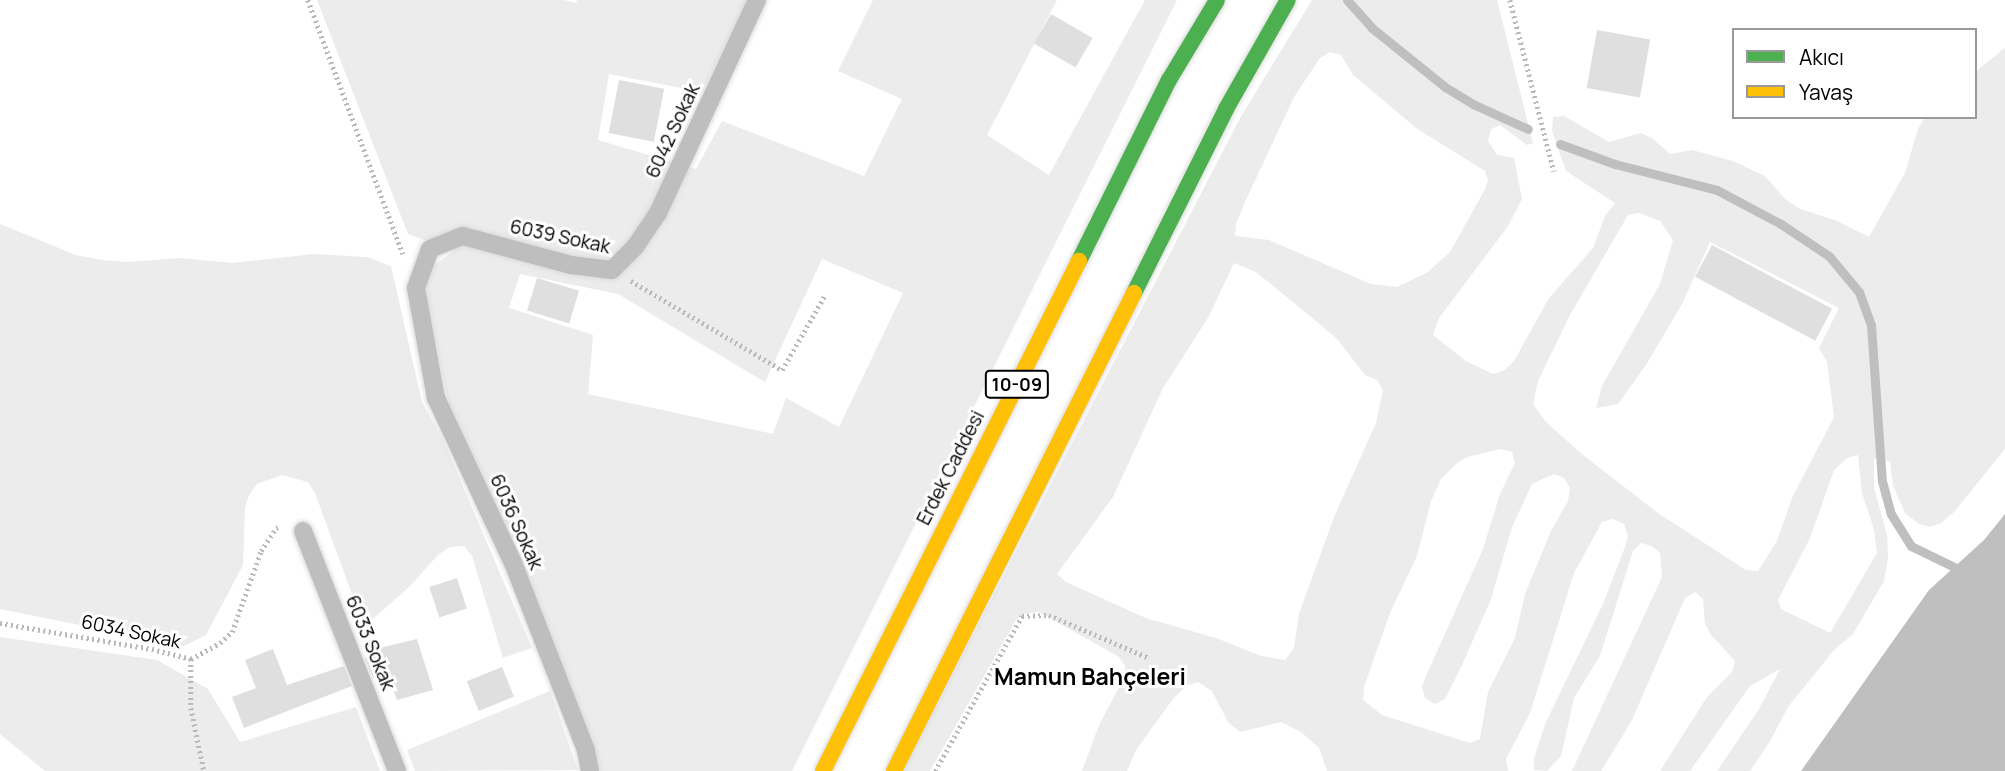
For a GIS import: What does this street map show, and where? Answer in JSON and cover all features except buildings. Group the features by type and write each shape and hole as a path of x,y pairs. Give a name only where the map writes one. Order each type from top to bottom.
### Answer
{"main road":[{"name":"Erdek Caddesi","path":"823,771 1163,92 1217,0"},
{"name":"10-09","path":"894,771 1226,109 1288,0"}],"lane":[{"name":"6042 Sokak","path":"612,270 635,247 659,213 757,0"},
{"name":"6039 Sokak","path":"416,288 430,249 463,236 571,265 612,270"},
{"name":"6036 Sokak","path":"416,288 436,398 513,563 586,750 590,771"},
{"name":"6033 Sokak","path":"303,531 397,771"}],"path":[{"path":"308,0 416,288"},
{"path":"1510,0 1554,171"},
{"name":"6039 Sokak","path":"612,270 782,370 825,295"},
{"name":"6034 Sokak","path":"0,623 152,649 191,659 220,643 232,632 261,551 276,528 291,524 303,531"},
{"path":"935,771 1022,616 1049,615 1147,657"},
{"path":"191,659 191,708 204,771"}],"shaded area":[{"path":"317,0 564,0 576,3 577,0 748,0 702,92 609,74 598,140 696,169 722,121 864,176 902,99 838,71 873,0 1057,0 987,135 1049,175 1145,0 1177,0 792,771 596,771 505,527 447,398 427,302 427,279 434,265 454,251 408,234","holes":["822,259 903,293 839,427 786,398 773,434 588,394 593,335 509,308 520,274 618,294 765,382"]},
{"path":"1312,0 1497,0 1533,143 1527,145 1500,125 1491,129 1488,141 1497,155 1514,158 1522,199 1508,226 1439,318 1433,335 1466,361 1493,374 1505,370 1514,361 1549,298 1593,248 1605,216 1615,203 1566,171 1552,131 1553,117 1564,116 1609,142 1641,133 1652,138 1670,154 1692,150 1733,161 1765,176 1785,199 1800,209 1835,220 1869,237 1905,173 1918,129 1924,119 1977,119 1977,70 2005,48 2005,449 1954,512 1941,523 1930,527 1919,524 1905,513 1893,486 1890,462 1874,459 1874,488 1887,535 1888,557 1884,581 1853,634 1834,650 1788,707 1750,771 1717,771 1759,709 1780,669 1750,686 1690,771 1660,771 1707,697 1732,672 1735,661 1711,635 1705,623 1703,599 1695,592 1685,598 1632,720 1601,771 1572,771 1662,577 1660,553 1652,546 1641,543 1633,551 1600,656 1574,698 1561,756 1547,771 1534,770 1534,758 1546,722 1603,604 1625,547 1628,536 1624,524 1613,519 1602,522 1574,573 1530,713 1506,759 1508,771 1327,771 1319,748 1301,732 1281,722 1240,732 1228,722 1212,691 1198,682 1186,686 1173,699 1136,750 1127,771 1082,771 1099,725 1124,678 1125,666 1119,657 1039,612 1023,614 1016,620 930,771 903,771 1240,118","holes":["1330,52 1341,55 1353,75 1416,128 1485,171 1488,181 1450,252 1428,272 1397,287 1371,284 1269,240 1235,236 1236,224 1245,202 1294,97 1320,58","1639,213 1660,221 1673,240 1660,284 1602,386 1596,408 1618,404 1646,365 1682,304 1710,242 1839,308 1819,348 1827,362 1834,417 1792,498 1777,541 1758,571 1746,570 1658,513 1583,455 1546,422 1533,404 1538,381 1570,315 1628,215","1234,263 1256,272 1321,325 1338,340 1365,375 1377,380 1383,390 1376,423 1334,517 1299,614 1294,648 1285,660 1261,656 1216,638 1146,618 1066,582 1057,574 1113,497 1163,388 1209,316","1501,449 1512,452 1515,463 1500,494 1483,549 1422,687 1425,698 1435,704 1445,699 1462,665 1491,599 1512,527 1532,484 1554,474 1564,478 1570,488 1568,501 1551,531 1525,594 1515,638 1488,692 1480,739 1470,743 1382,715 1363,700 1364,687 1390,613 1417,556 1431,501 1441,479 1467,457","1858,455 1862,493 1874,529 1877,553 1830,633 1781,609 1778,600 1810,538 1834,470 1847,458"]},
{"path":"0,224 76,255 102,260 127,262 180,258 232,263 314,254 367,257 391,266 422,402 444,442 532,648 503,658 472,556 464,546 450,547 438,555 410,586 364,627 315,493 308,482 282,475 257,484 249,495 245,508 243,565 206,635 184,646 0,609"},
{"path":"2005,514 2005,771 1801,771 1929,590 1984,540"},
{"path":"0,637 157,660 208,689 240,742 356,707 380,771 45,771 0,734"},
{"path":"550,691 578,770 415,771 407,750"}],"waterway":[{"path":"1347,0 1372,28 1445,87 1475,105 1528,129"},
{"path":"1560,144 1615,164 1717,190 1781,224 1829,256 1859,292 1871,325 1882,481 1891,514 1911,546 1954,567"}],"traffic: fast":[{"path":"1079,261 1169,80 1217,0"},
{"path":"1134,293 1226,109 1288,0"}],"traffic: slow":[{"path":"823,771 1079,261"},
{"path":"894,771 1134,293"}],"district":[{"name":"Mamun Bahçeleri","path":"1090,676"}]}
